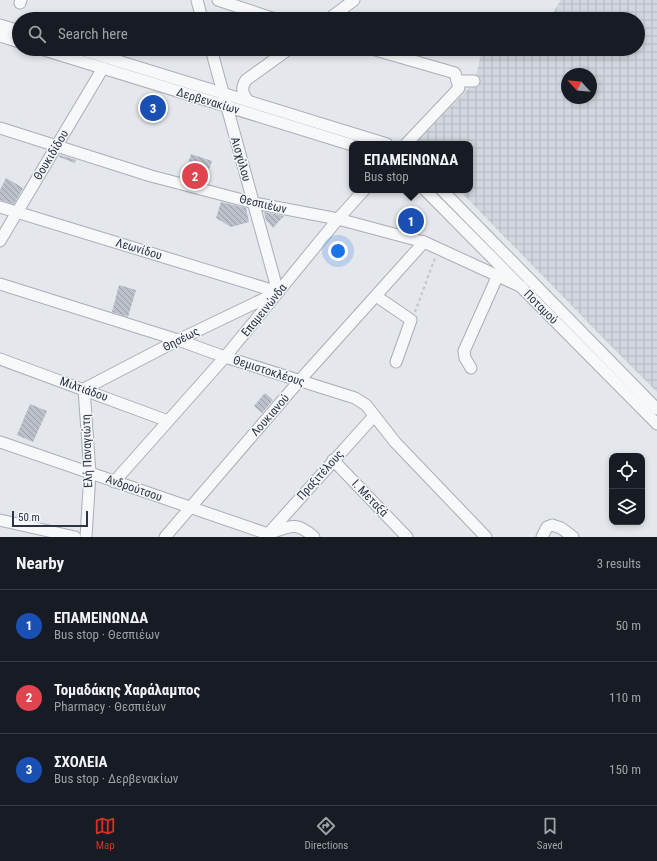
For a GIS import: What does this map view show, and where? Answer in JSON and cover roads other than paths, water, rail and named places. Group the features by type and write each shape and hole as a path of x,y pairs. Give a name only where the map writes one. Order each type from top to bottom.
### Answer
{"street":[{"path":"197,0 200,12"},
{"path":"218,0 254,12"},
{"path":"338,12 354,0"},
{"path":"0,24 12,28"},
{"path":"0,36 12,40"},
{"name":"Δερβενακίων","path":"64,56 349,144"},
{"name":"Δερβενακίων","path":"101,56 377,141"},
{"name":"Αισχύλου","path":"213,56 278,292"},
{"path":"247,100 242,93 242,87 246,80 279,56"},
{"path":"396,56 455,73 458,85"},
{"name":"Θουκιδίδου","path":"0,241 103,68"},
{"path":"409,141 458,85 474,81"},
{"name":"Θεσπιέων","path":"0,128 151,176 254,203 338,219 424,242 522,287"},
{"name":"Επαμεινώνδα","path":"114,482 226,357 338,219 361,193"},
{"name":"Ποταμού","path":"428,193 657,424"},
{"name":"Ποταμού","path":"445,193 657,409"},
{"name":"Λεωνίδου","path":"0,207 278,292"},
{"name":"Λουκιανού","path":"165,537 300,380 424,242"},
{"path":"471,368 464,358 464,351 498,275"},
{"name":"Θεμιστοκλέους","path":"0,284 355,398 366,405 395,442 486,537"},
{"name":"Θησέως","path":"84,389 178,340 278,292"},
{"path":"376,296 412,320 396,362"},
{"name":"Μιλτιάδου","path":"0,359 168,421"},
{"name":"Ελή Παναγιώτη","path":"84,389 90,473 86,537"},
{"name":"Πραξιτέλους","path":"268,534 374,416"},
{"name":"Ανδρούτσου","path":"0,442 268,534"},
{"name":"Ι. Μεταξά","path":"333,460 407,537"},
{"path":"0,520 75,537"},
{"path":"542,537 547,527 552,525 561,528 573,537"},
{"path":"268,534 291,526 298,526 306,530 314,537"}],"place":[{"name":"ΣΧΟΛΕΙΑ","path":"153,108"},
{"name":"Τομαδάκης Χαράλαμπος","path":"195,176"},
{"name":"ΕΠΑΜΕΙΝΩΝΔΑ","path":"411,221"}]}
